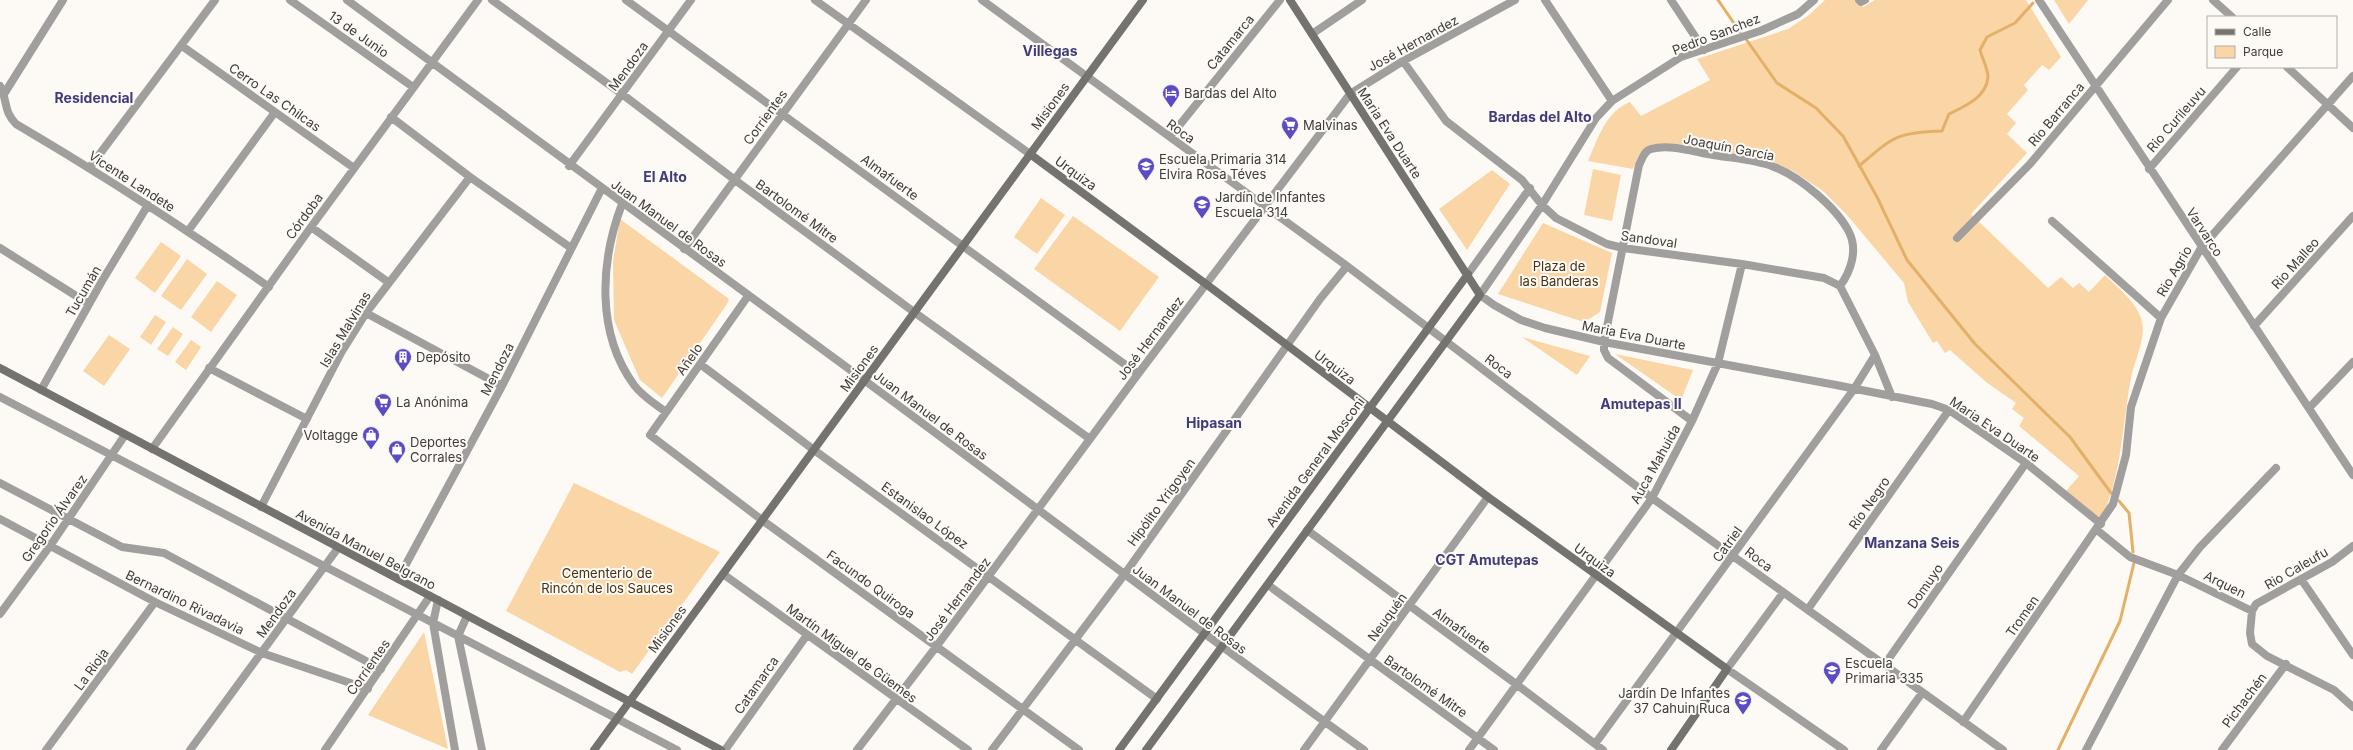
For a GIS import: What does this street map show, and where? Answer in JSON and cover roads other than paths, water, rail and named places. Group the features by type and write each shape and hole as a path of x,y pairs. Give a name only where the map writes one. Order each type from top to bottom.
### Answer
{"street":[{"path":"4,94 63,0"},
{"path":"90,167 215,0"},
{"name":"13 de Junio","path":"290,0 413,87"},
{"name":"Juan Manuel de Rosas","path":"347,0 569,166 602,188 864,380 1124,575 1364,750"},
{"name":"Córdoba","path":"152,449 311,227 478,0"},
{"name":"Bartolomé Mitre","path":"492,0 622,94 734,180 1090,439"},
{"name":"Almafuerte","path":"626,0 1138,374"},
{"name":"Mendoza","path":"569,166 691,0"},
{"name":"Urquiza","path":"815,0 1030,154 1206,284 1488,497 1596,576 1844,750"},
{"name":"Corrientes","path":"684,249 866,0"},
{"name":"Roca","path":"982,0 1347,266 1652,498 1733,554 1783,593 1808,609 1885,664 1922,693 2003,750"},
{"name":"Misiones","path":"594,750 1143,0"},
{"name":"Catamarca","path":"1170,137 1280,0"},
{"name":"Maria Eva Duarte","path":"1290,0 1468,274 1480,295 1494,305 1521,320 1545,328 1604,342 1932,404 1949,410 2026,463 2099,527"},
{"path":"1312,34 1362,0"},
{"name":"José Hernandez","path":"857,750 936,647 1138,374 1350,94 1403,61 1515,0"},
{"path":"1545,0 1612,101"},
{"path":"1671,0 1704,50"},
{"name":"Pedro Sanchez","path":"1542,205 1596,118 1612,101 1681,57 1760,31 1798,14 1814,0"},
{"name":"Varvarco","path":"2039,0 2201,248 2353,475"},
{"name":"Rio Barranca","path":"1957,238 2030,164 2168,0"},
{"path":"2213,0 2231,16"},
{"name":"Cerro Las Chilcas","path":"182,46 354,168"},
{"name":"Sandoval","path":"1403,61 1446,121 1530,188 1542,205 1556,218 1569,226 1607,244 1623,248 1742,264 1824,278 1840,286"},
{"name":"Rio Curileuvu","path":"2149,169 2236,68"},
{"path":"2288,68 2353,128"},
{"name":"Rio Agrio","path":"2099,527 2113,504 2126,454 2131,407 2161,318 2201,248 2329,105 2353,76"},
{"name":"Vicente Landete","path":"0,86 4,94 8,116 16,124 90,167 188,231 268,287"},
{"path":"188,231 276,112"},
{"path":"391,117 470,177 571,248"},
{"name":"Joaquín García","path":"1623,248 1639,165 1643,155 1650,149 1675,148 1774,166 1796,178 1814,193 1836,214 1849,233 1853,259 1848,275 1840,286"},
{"name":"Islas Malvinas","path":"261,507 342,353 366,313 388,282 470,177"},
{"name":"Mendoza","path":"398,579 502,386 602,188"},
{"name":"Avenida General Mosconi","path":"1119,750 1530,188"},
{"path":"622,204 615,224 607,262 605,294 607,323 622,365 634,385 666,412"},
{"name":"Tucumán","path":"41,390 89,304 148,205"},
{"path":"1146,750 1480,295 1542,205"},
{"name":"Rio Malleo","path":"2254,326 2353,216"},
{"path":"2052,221 2161,318"},
{"path":"311,227 388,282"},
{"path":"0,248 89,304"},
{"path":"1623,248 1604,342 1604,350 1608,358 1692,421"},
{"name":"Auca Mahuida","path":"1469,750 1652,498 1692,421 1718,363 1742,264"},
{"name":"Hipólito Yrigoyen","path":"992,750 1124,575 1287,346 1347,266"},
{"path":"1840,286 1875,356 1892,397"},
{"name":"Añelo","path":"650,435 748,296"},
{"path":"366,313 502,386"},
{"name":"Catriel","path":"1595,744 1854,389 1875,356"},
{"path":"2308,408 2353,362"},
{"name":"Estanislao López","path":"700,364 814,450 1157,699"},
{"name":"Avenida Manuel Belgrano","path":"0,368 721,750"},
{"path":"209,368 307,419"},
{"path":"0,396 324,567 677,750"},
{"name":"Río Negro","path":"1808,609 1949,410"},
{"name":"Gregorio Álvarez","path":"0,614 50,546 125,435"},
{"name":"Facundo Quiroga","path":"650,435 762,520 1079,750"},
{"name":"Domuyo","path":"1885,664 2026,463"},
{"path":"2086,750 2178,575 2200,547 2276,468"},
{"path":"0,483 122,547 164,553 381,669"},
{"name":"Neuquén","path":"1304,750 1488,497"},
{"name":"Bernardino Rivadavia","path":"0,519 155,602 262,653 368,689"},
{"name":"Arquen","path":"2099,527 2130,557 2178,575 2252,611 2250,633 2252,644 2267,656 2286,664 2334,690 2353,707"},
{"name":"Tromen","path":"1963,722 2099,527"},
{"name":"Almafuerte","path":"1307,530 1603,750"},
{"name":"Rio Caleufu","path":"2252,611 2256,604 2332,562 2353,546"},
{"name":"Mendoza","path":"190,750 338,548"},
{"name":"Martín Miguel de Güemes","path":"723,574 968,750"},
{"path":"2301,579 2353,655"},
{"name":"Bartolomé Mitre","path":"1268,585 1370,661 1494,750"},
{"path":"1671,750 1727,669 1783,593"},
{"path":"434,598 433,623 455,750"},
{"name":"Corrientes","path":"325,750 418,616 434,598"},
{"name":"La Rioja","path":"46,750 155,602"},
{"path":"467,616 458,636 482,750"},
{"name":"Catamarca","path":"725,750 807,635"},
{"name":"Pichachén","path":"2222,750 2286,664"},
{"path":"1881,750 1922,693"}],"waterway":[{"path":"1718,0 1740,32"},
{"path":"1859,166 1880,148 1896,138 1915,133 1942,131 1949,114 1974,100 1983,91 1988,74 1980,50 1987,37 2015,23 2033,3"},
{"path":"1746,39 1777,83 1816,108 1843,136 1877,197 1907,260 1975,344 2070,437 2111,493"},
{"path":"2119,501 2129,513 2133,552"},
{"path":"2058,750 2120,621 2134,563"}],"place":[{"name":"Bardas del Alto","path":"1171,108"},
{"name":"Malvinas","path":"1290,140"},
{"name":"Escuela Primaria 314 Elvira Rosa Téves","path":"1146,181"},
{"name":"Jardín de Infantes Escuela 314","path":"1202,219"},
{"name":"Depósito","path":"403,372"},
{"name":"La Anónima","path":"383,417"},
{"name":"Voltagge","path":"371,450"},
{"name":"Deportes Corrales","path":"397,464"},
{"name":"Escuela Primaria 335","path":"1832,685"},
{"name":"Jardín De Infantes 37 Cahuin Ruca","path":"1743,715"}],"district":[{"name":"Villegas","path":"1050,50"},
{"name":"Residencial","path":"94,97"},
{"name":"Bardas del Alto","path":"1540,116"},
{"name":"El Alto","path":"665,176"},
{"name":"Amutepas II","path":"1641,403"},
{"name":"Hipasan","path":"1214,422"},
{"name":"Manzana Seis","path":"1912,542"},
{"name":"CGT Amutepas","path":"1487,559"}],"park label":[{"name":"Plaza de las Banderas","path":"1559,274"},
{"name":"Cementerio de Rincón de los Sauces","path":"607,580"}]}
